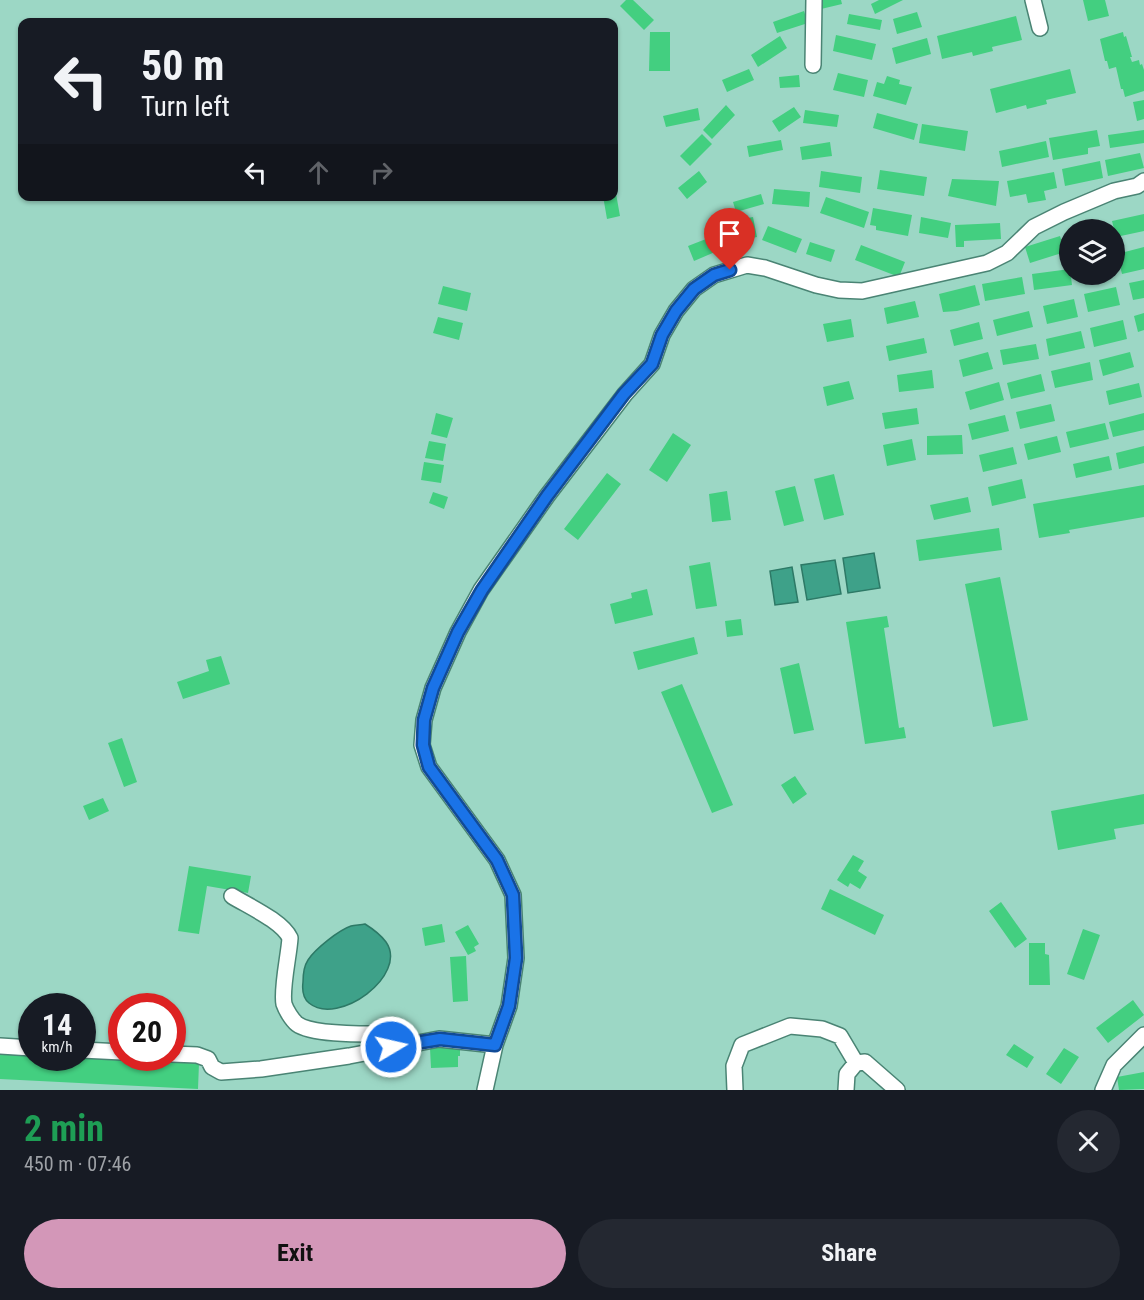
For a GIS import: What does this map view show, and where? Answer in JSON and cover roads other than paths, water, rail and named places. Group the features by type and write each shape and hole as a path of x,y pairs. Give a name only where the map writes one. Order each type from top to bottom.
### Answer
{"street":[{"path":"813,64 814,0"},
{"path":"1034,0 1040,28"},
{"path":"485,1090 495,1045 509,1006 516,958 513,895 497,860 429,767 423,745 424,720 437,679 458,632 482,590 554,487 624,394 652,364 662,335 676,311 694,289 714,275 747,265 765,268 816,285 839,290 862,291 987,263 1007,253 1034,227 1114,191 1137,186 1144,180"},
{"path":"232,896 287,932 290,938 284,1005 298,1025 312,1030 347,1034 381,1034 391,1047"},
{"path":"735,1090 734,1066 742,1045 790,1026 822,1029 840,1036 856,1063"},
{"path":"1103,1090 1114,1065 1144,1035"},
{"path":"186,1055 208,1059 212,1067 221,1072 261,1069 349,1056 440,1039 495,1045"},
{"path":"0,1046 18,1047"},
{"path":"846,1090 847,1074 856,1063 865,1062 897,1090"}]}
